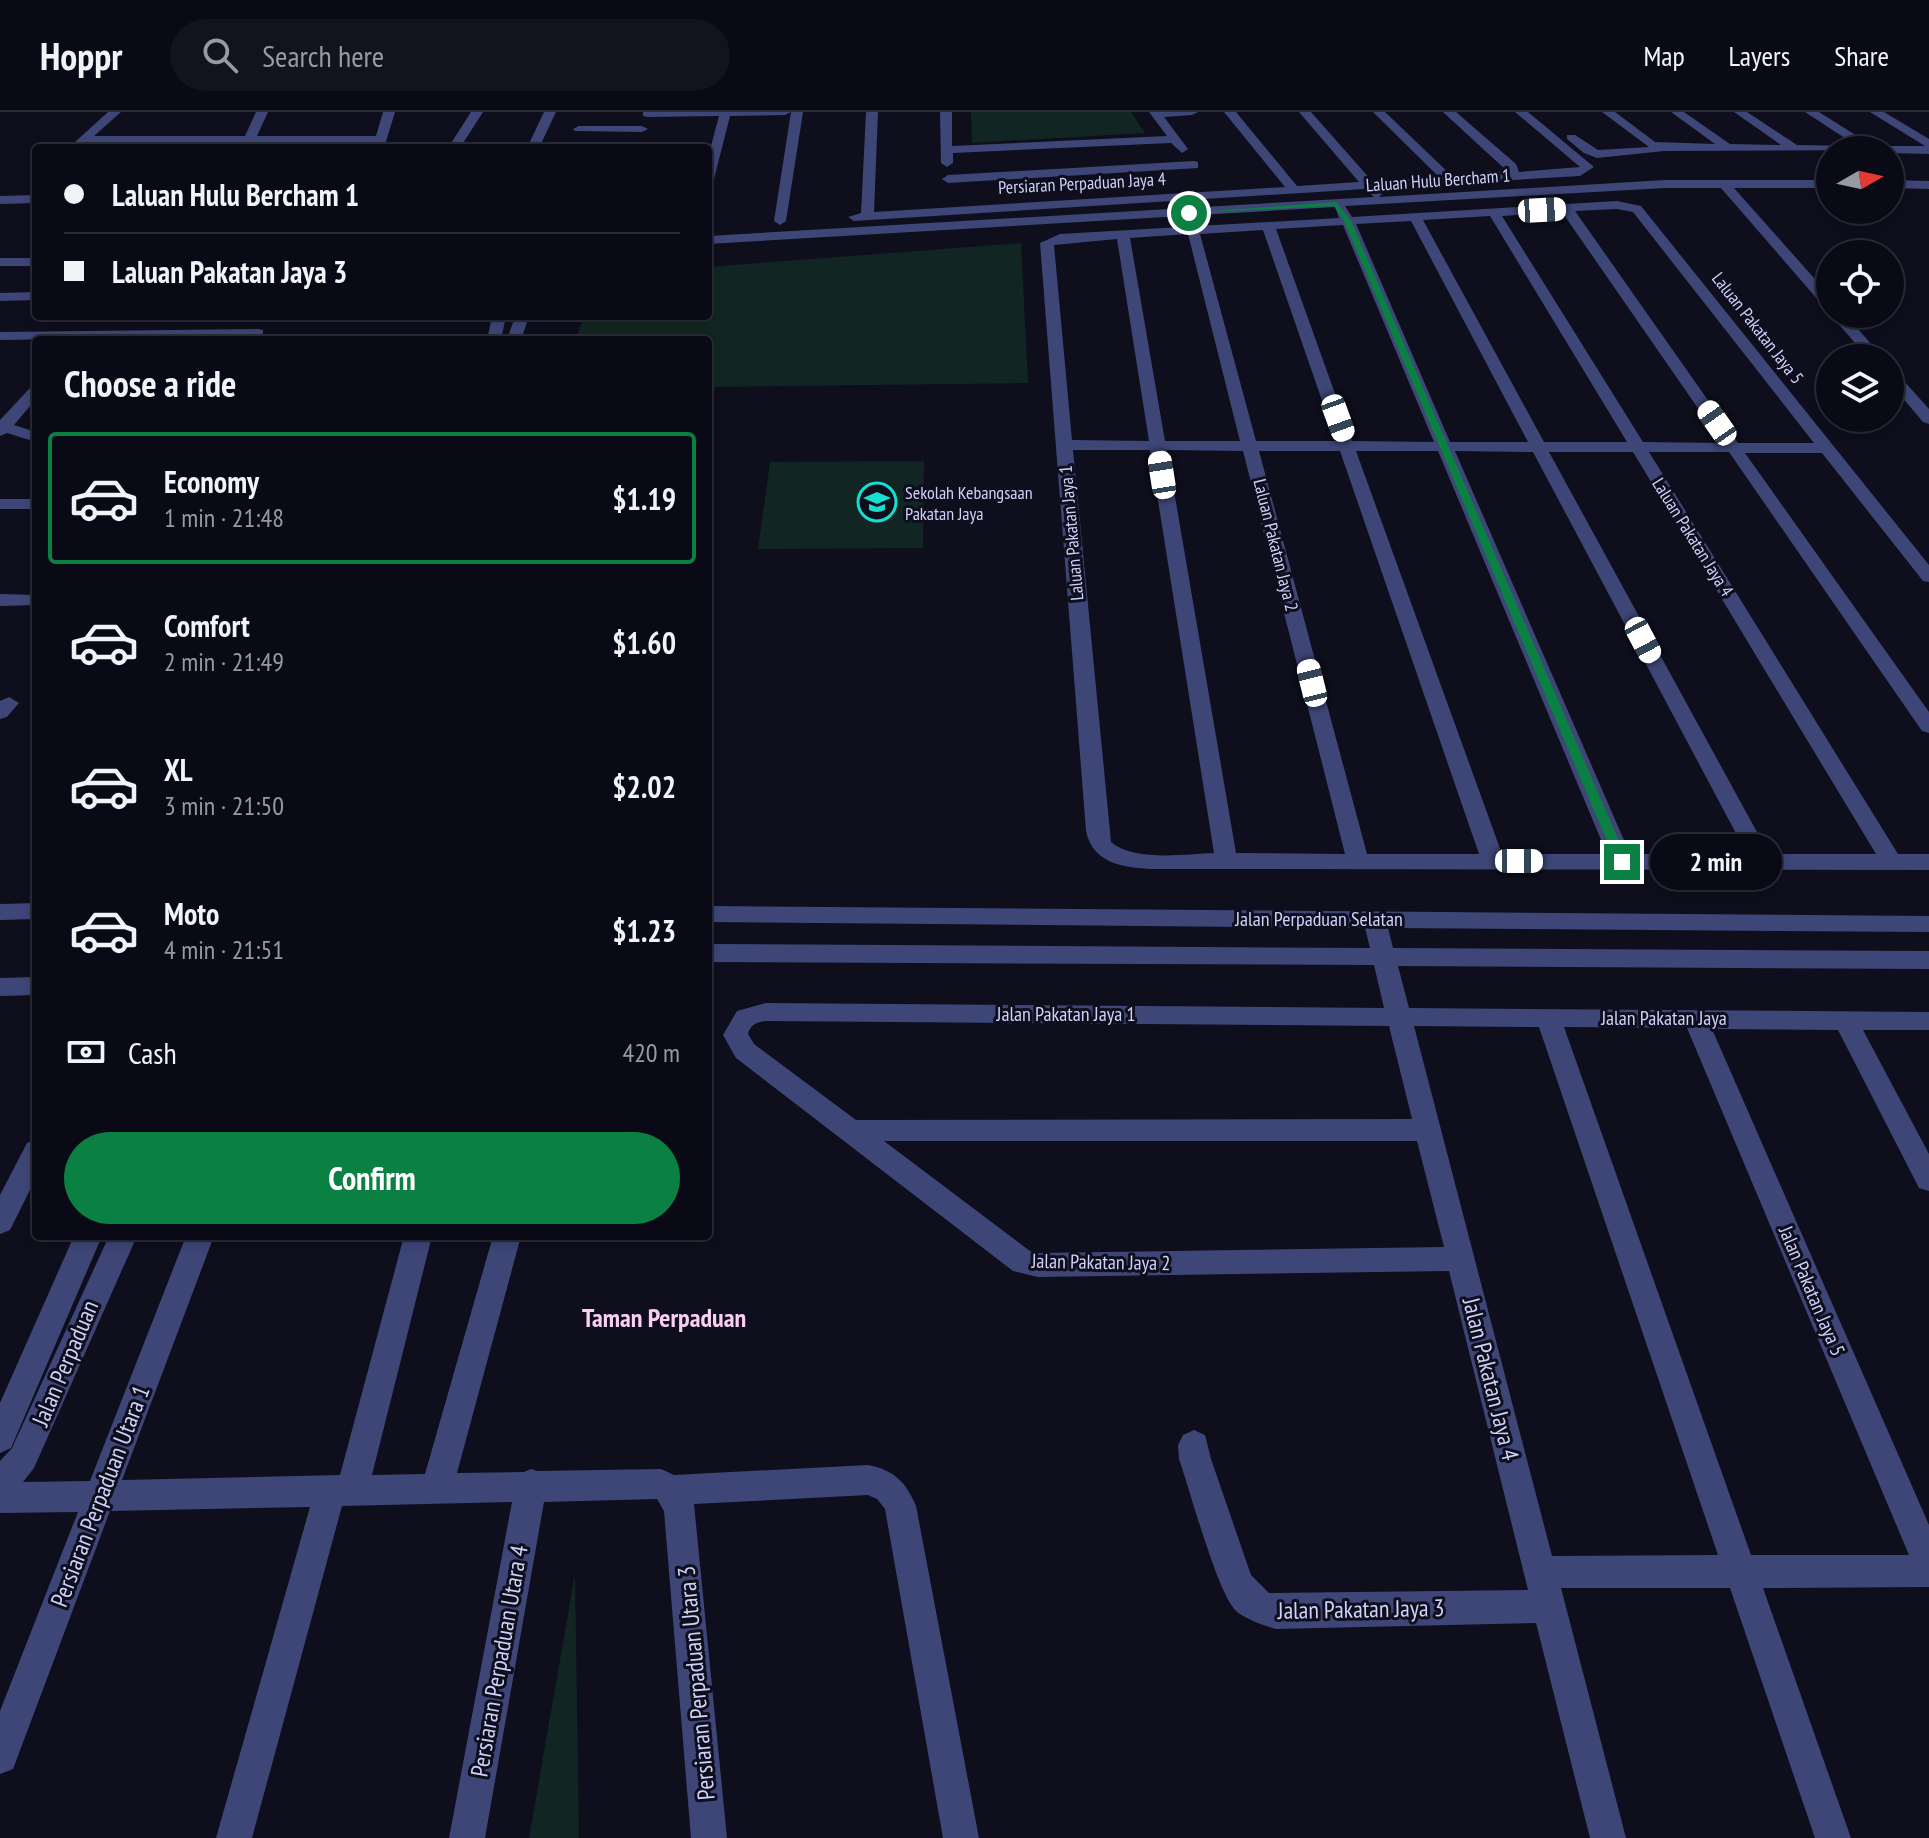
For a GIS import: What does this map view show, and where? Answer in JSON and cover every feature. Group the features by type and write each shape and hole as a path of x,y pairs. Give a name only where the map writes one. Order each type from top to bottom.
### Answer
{"street":[{"path":"79,144 115,112"},
{"path":"249,140 262,112"},
{"path":"79,144 249,140 379,144 389,112"},
{"path":"457,144 477,112"},
{"path":"535,144 550,112"},
{"path":"582,133 587,112"},
{"path":"582,133 596,112"},
{"path":"582,133 640,133 648,113 785,112"},
{"path":"780,221 797,112"},
{"path":"867,216 872,112"},
{"path":"946,112 948,179 962,227"},
{"path":"1156,113 1192,112"},
{"path":"1230,112 1294,190"},
{"path":"1305,112 1383,202"},
{"path":"1379,112 1449,180"},
{"path":"1449,112 1513,170 1505,176"},
{"name":"Persiaran Perpaduan Jaya 4","path":"838,218 956,209 1204,179 1294,190 1580,172 1588,167 1521,112"},
{"path":"1540,112 1592,153 1656,150 1662,147 1816,149"},
{"path":"1608,112 1662,147"},
{"path":"1677,112 1728,148"},
{"path":"1740,112 1795,149"},
{"path":"1811,112 1849,136"},
{"path":"1876,112 1929,147"},
{"path":"712,164 726,113"},
{"path":"1156,113 1204,179"},
{"path":"947,150 1175,139"},
{"path":"1904,148 1929,147"},
{"path":"948,179 1204,179"},
{"path":"7,200 32,184"},
{"name":"Laluan Hulu Bercham 1","path":"712,242 843,237 857,233 1665,184 1816,184"},
{"path":"1724,184 1816,289"},
{"path":"1904,184 1929,185"},
{"path":"7,200 32,199"},
{"path":"1336,204 1348,221 1446,446 1622,862"},
{"name":"Laluan Pakatan Jaya 5","path":"1566,208 1624,205 1637,209 1645,216 1929,577"},
{"path":"1226,861 1123,235 1566,208 1929,727"},
{"name":"Laluan Pakatan Jaya 4","path":"1494,213 1892,862"},
{"path":"1415,217 1762,862"},
{"path":"766,222 795,220"},
{"path":"1268,226 1493,861"},
{"name":"Laluan Pakatan Jaya 2","path":"1193,230 1358,861"},
{"name":"Laluan Pakatan Jaya 1","path":"1123,235 1050,241 1046,245 1095,803 1102,847 1118,858 1226,861 1929,862"},
{"path":"0,262 32,262"},
{"path":"0,297 32,296"},
{"path":"1849,328 1864,344"},
{"path":"192,336 259,333"},
{"path":"0,336 32,337"},
{"path":"1904,390 1929,419"},
{"path":"32,394 1,428 32,436"},
{"path":"1063,445 1826,448"},
{"path":"0,504 32,504"},
{"path":"0,600 32,600"},
{"path":"0,912 32,911"},
{"name":"Jalan Perpaduan Selatan","path":"712,914 1929,924"},
{"name":"Jalan Pakatan Jaya 4","path":"1374,919 1608,1838"},
{"name":"Jalan Perpaduan Selatan","path":"712,953 1929,960"},
{"path":"0,987 32,986"},
{"name":"Jalan Pakatan Jaya 1","path":"737,1026 744,1018 766,1012 1399,1017"},
{"name":"Jalan Pakatan Jaya","path":"1399,1017 1929,1021"},
{"path":"1548,1018 1833,1838"},
{"name":"Jalan Pakatan Jaya 5","path":"1695,1018 1929,1563"},
{"path":"1845,1019 1929,1180"},
{"name":"Jalan Pakatan Jaya 2","path":"737,1026 735,1035 745,1051 1016,1258 1030,1264 1460,1259"},
{"path":"848,1131 1427,1130"},
{"path":"0,1222 32,1159"},
{"name":"Jalan Perpaduan","path":"0,1438 86,1240"},
{"name":"Jalan Perpaduan","path":"0,1485 23,1458 121,1240"},
{"name":"Persiaran Perpaduan Utara 1","path":"0,1756 198,1240"},
{"path":"234,1838 417,1240"},
{"path":"437,1487 506,1240"},
{"name":"Jalan Pakatan Jaya 3","path":"1194,1445 1195,1459 1237,1583 1243,1594 1264,1609 1276,1612 1547,1606"},
{"path":"0,1498 531,1484 650,1482 670,1490 878,1482 896,1496 961,1838"},
{"name":"Persiaran Perpaduan Utara 4","path":"467,1838 531,1484"},
{"name":"Persiaran Perpaduan Utara 3","path":"670,1490 680,1509 709,1838"},
{"path":"1539,1572 1929,1571"}],"green space":[{"path":"971,112 1131,112 1145,133 972,143"},
{"path":"1021,243 1028,383 712,387 712,336 576,336 582,320 712,320 712,267"},
{"path":"924,461 923,548 758,549 770,462"},
{"path":"575,1574 579,1838 529,1838"}],"place":[{"name":"Sekolah Kebangsaan Pakatan Jaya","path":"877,502"}],"district":[{"name":"Taman Perpaduan","path":"664,1317"}],"route":[{"path":"1189,213 1336,204 1348,221 1622,862"}]}
